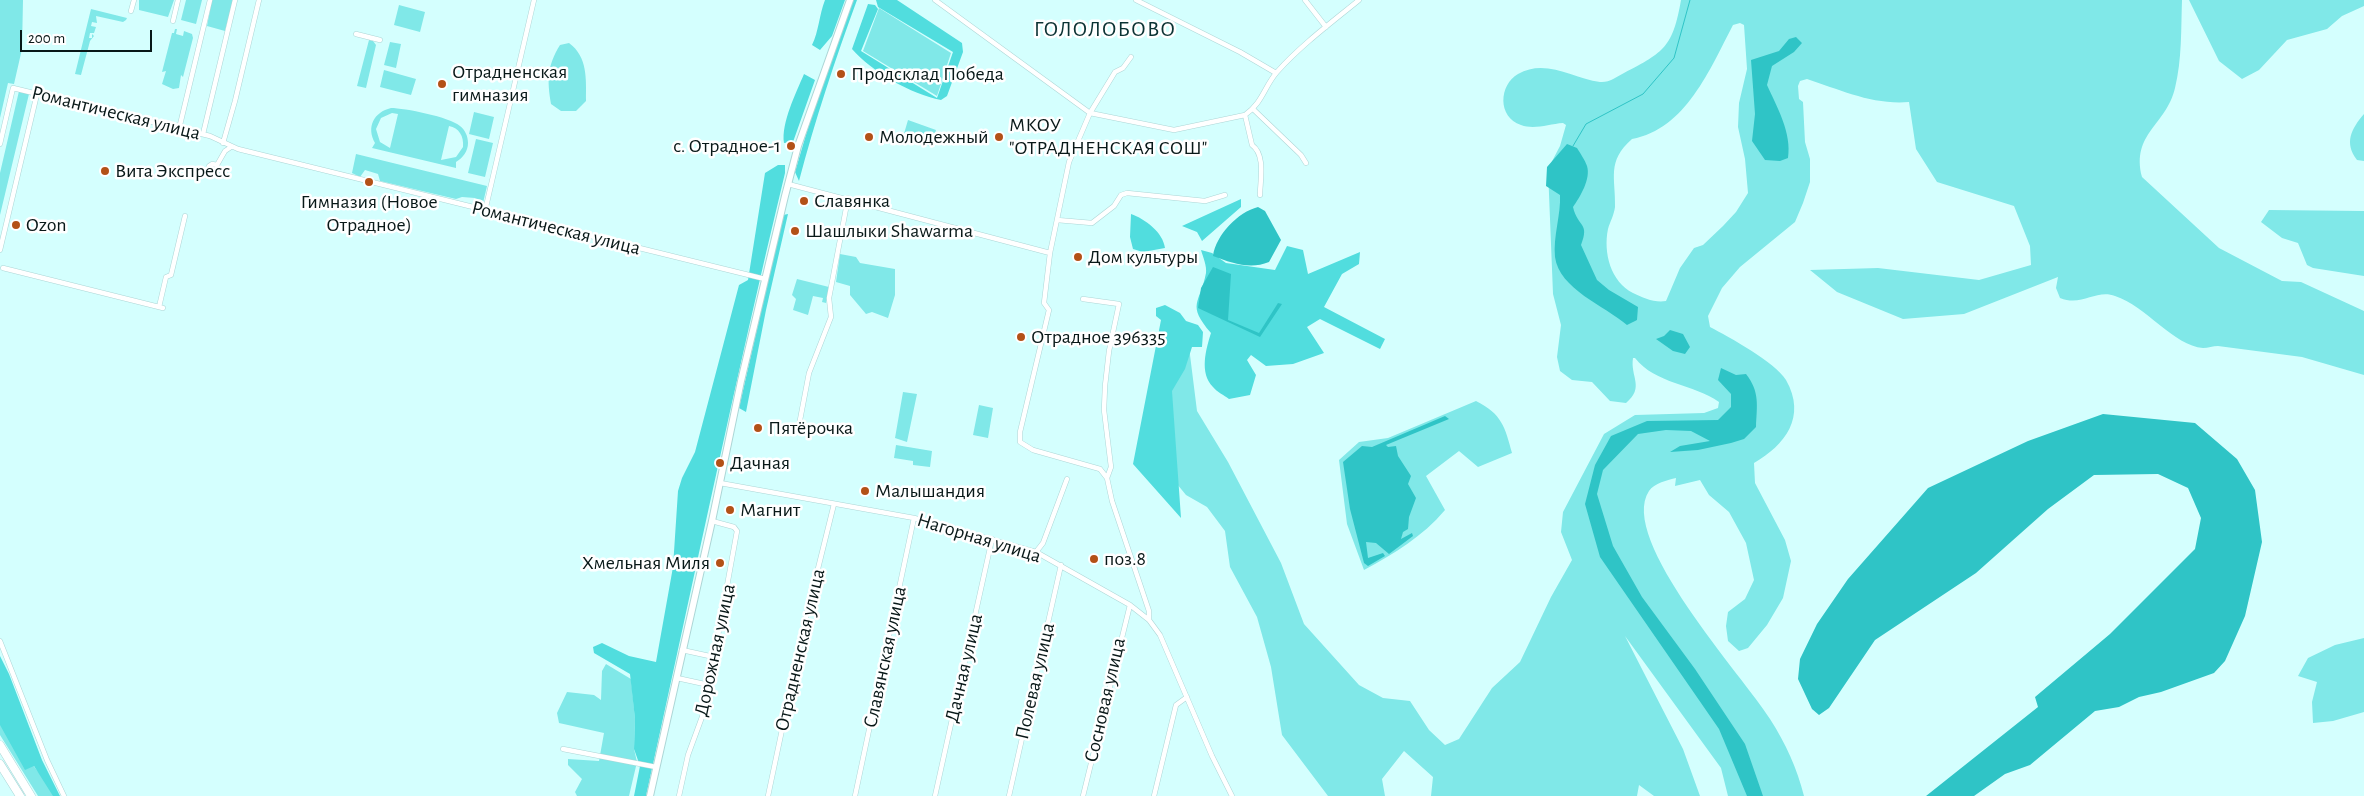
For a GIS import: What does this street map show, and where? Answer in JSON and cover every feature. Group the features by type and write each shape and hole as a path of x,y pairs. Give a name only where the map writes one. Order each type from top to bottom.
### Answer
{"highway":[{"path":"0,745 31,796"},
{"path":"0,764 20,796"}],"street":[{"path":"131,11 134,0"},
{"path":"173,21 178,0"},
{"path":"179,128 210,0"},
{"path":"203,134 235,0"},
{"path":"221,141 236,100 259,0"},
{"path":"485,211 534,0"},
{"path":"650,796 765,279 788,184 798,146 850,0"},
{"path":"935,0 1090,113 1174,130 1245,115 1263,97 1276,73 1326,27 1359,0"},
{"path":"1136,0 1240,52 1276,73"},
{"path":"1305,0 1326,27"},
{"path":"356,34 380,40"},
{"path":"1131,57 1123,68 1115,72 1090,113 1069,162 1050,253 1044,303 1049,310 1020,442 1033,450 1092,465 1100,469 1107,478 1112,501 1149,611 1149,620"},
{"name":"Романтическая улица","path":"0,144 13,88 203,134 232,147 765,279"},
{"path":"0,250 37,94"},
{"path":"1253,109 1301,155 1306,164"},
{"path":"1245,115 1252,146 1258,149 1260,158 1260,195"},
{"path":"216,165 225,151 232,147"},
{"path":"788,184 848,198 1050,253"},
{"path":"1057,220 1092,223 1114,206 1121,195 1127,193 1205,201 1224,195"},
{"path":"800,420 808,373 831,317 829,298 848,198"},
{"path":"3,268 161,307 166,277 171,275 185,216"},
{"path":"1083,299 1119,304 1109,351 1106,380 1104,410 1112,467 1107,478"},
{"path":"1036,552 1043,542 1067,479"},
{"name":"Нагорная улица","path":"720,483 914,518 1036,552 1130,605 1149,620 1160,635 1212,756 1232,796"},
{"name":"Отрадненская улица","path":"768,796 805,621 834,504"},
{"name":"Славянская улица","path":"855,796 914,518"},
{"name":"Дорожная улица","path":"679,796 688,755 702,717 709,686 737,531 734,527 712,521"},
{"name":"Дачная улица","path":"935,796 992,540"},
{"name":"Полевая улица","path":"1009,796 1061,565"},
{"name":"Сосновая улица","path":"1083,796 1130,605"},
{"path":"0,641 47,760 64,796"},
{"path":"682,650 714,657"},
{"path":"677,678 709,686"},
{"path":"1154,796 1176,705 1187,697"},
{"path":"563,749 656,767"}],"shaded area":[{"path":"0,0 23,0 22,49 14,84 8,83 0,118"},
{"path":"139,0 174,0 168,17 139,10"},
{"path":"186,0 202,0 196,24 181,20"},
{"path":"212,0 233,0 225,31 207,26"},
{"path":"825,0 845,0 832,36 820,50 812,45"},
{"path":"852,0 857,0 826,90 799,181 795,172 813,111"},
{"path":"876,0 897,0 962,43 963,52 947,96 941,100 917,93 881,74 860,58 852,49 868,4 875,5 878,9 861,51 937,98 953,52 878,7"},
{"path":"1681,0 2182,0 2180,55 2175,88 2171,101 2151,130 2141,150 2142,177 2219,248 2282,281 2301,282 2364,311 2364,375 2302,357 2218,346 2203,348 2192,346 2138,308 2115,296 2108,294 2075,300 2060,298 2056,288 2058,277 1964,314 1903,319 1837,292 1810,270 1878,268 1979,280 2031,265 2030,246 2014,206 1937,182 1916,149 1909,102 1869,99 1807,79 1800,81 1798,86 1799,99 1803,102 1805,142 1810,159 1810,182 1803,203 1795,222 1740,267 1722,288 1708,316 1710,327 1751,351 1780,373 1786,380 1792,393 1794,406 1790,429 1783,439 1775,448 1754,463 1755,483 1785,540 1791,561 1783,598 1767,625 1748,648 1739,651 1728,641 1726,626 1728,612 1745,599 1754,580 1746,543 1729,512 1709,495 1700,480 1675,486 1676,478 1661,482 1651,488 1644,513 1651,541 1666,573 1712,641 1776,728 1794,766 1804,796 1728,796 1721,768 1625,636 1683,749 1700,796 1654,796 1639,785 1637,796 1431,796 1433,777 1404,751 1382,779 1385,796 1328,796 1282,735 1271,667 1257,617 1230,567 1225,531 1207,507 1186,495 1159,462 1161,363 1188,339 1197,411 1228,462 1281,563 1304,624 1359,685 1383,698 1410,701 1429,730 1445,745 1459,739 1492,688 1520,662 1551,597 1572,560 1561,532 1563,512 1604,434 1635,415 1704,413 1718,408 1719,402 1698,391 1664,379 1643,367 1635,358 1633,358 1633,365 1635,392 1626,403 1610,401 1592,382 1572,380 1560,371 1557,357 1561,325 1553,294 1548,169 1560,146 1566,125 1563,123 1536,127 1521,125 1513,121 1508,115 1503,101 1507,85 1512,79 1518,74 1538,68 1559,70 1590,80 1606,82 1658,53 1670,38","holes":["1740,23 1744,25 1747,69 1739,103 1738,127 1745,159 1748,193 1736,212 1723,226 1703,245 1694,248 1680,268 1666,301 1653,301 1625,288 1619,282 1610,266 1607,238 1615,207 1615,163 1624,147 1632,139 1651,133 1667,123 1682,110 1705,78 1733,25"]},
{"path":"2189,0 2364,0 2364,6 2342,16 2327,29 2287,40 2259,70 2242,79 2219,61"},
{"path":"399,5 425,12 420,32 394,25"},
{"path":"879,8 951,53 937,96 863,51"},
{"path":"91,9 127,18 123,22 96,16 97,23 92,22 91,26 96,27 94,33 90,33 89,38 92,38 92,34 94,36 90,41 81,75 75,74"},
{"path":"175,29 177,29 176,34 183,36 184,31 192,34 193,38 183,77 181,75 179,88 173,89 162,84 166,71 162,72 172,33 174,33"},
{"path":"1796,37 1802,43 1794,52 1772,66 1767,85 1786,130 1789,149 1788,158 1780,161 1765,160 1752,141 1755,114 1751,60 1779,51 1789,39"},
{"path":"369,40 373,41 376,45 366,88 357,86"},
{"path":"390,42 401,44 396,68 384,65"},
{"path":"569,43 580,55 583,62 586,77 586,101 576,111 561,111 551,104 549,73 560,45"},
{"path":"384,70 416,79 411,95 380,87"},
{"path":"804,74 815,80 793,142 784,143 787,117"},
{"path":"19,91 29,94 0,215 0,173"},
{"path":"391,108 416,111 447,119 460,126 467,136 468,146 465,154 456,162 456,168 372,148 375,143 371,131 373,121 385,110","holes":["392,113 398,114 390,148 380,142 376,129 381,118","449,126 460,133 463,139 463,147 456,157 441,160"]},
{"path":"474,112 494,117 489,139 469,134"},
{"path":"2364,114 2364,161 2357,160 2353,154 2350,142 2356,125"},
{"path":"908,120 936,130 931,147 903,137"},
{"path":"476,139 493,143 485,177 468,173"},
{"path":"1567,144 1577,148 1588,171 1584,188 1573,207 1584,228 1581,245 1597,280 1609,290 1638,307 1637,320 1627,325 1574,288 1558,268 1555,249 1560,195 1546,186 1547,167"},
{"path":"356,154 487,186 483,203 478,206 475,198 462,197 456,199 380,181 378,174 365,170 360,177 352,173"},
{"path":"778,165 785,165 785,173 731,406 646,796 634,796 640,766 634,749 635,719 630,674 594,653 593,647 602,643 629,656 656,662 673,567 678,491 682,478 695,452 739,285 748,280 765,173"},
{"path":"1241,199 1241,207 1202,241 1197,232 1182,226"},
{"path":"1258,207 1265,211 1281,240 1269,262 1248,265 1234,263 1213,256 1218,240 1229,225 1243,214"},
{"path":"2269,210 2364,211 2364,276 2313,268 2307,265 2298,243 2282,238 2261,222"},
{"path":"788,214 766,310 746,412 739,408 783,215"},
{"path":"1131,214 1142,219 1157,232 1164,242 1165,248 1143,252 1133,249 1130,237"},
{"path":"1287,246 1303,250 1308,274 1360,252 1359,264 1342,274 1324,307 1385,339 1380,349 1320,319 1307,327 1324,353 1293,364 1266,366 1251,355 1247,360 1256,375 1250,395 1229,399 1215,389 1206,375 1205,361 1211,333 1203,323 1197,309 1206,273 1201,250 1212,253 1226,263 1275,270"},
{"path":"840,254 856,257 860,263 895,269 895,295 888,318 872,312 866,314 850,295 850,286 836,282"},
{"path":"1213,267 1231,274 1228,320 1259,333 1278,303 1282,304 1260,337 1198,308 1201,288"},
{"path":"797,279 829,287 826,303 822,302 823,298 813,296 808,315 793,310 796,299 792,295"},
{"path":"1165,305 1180,313 1186,321 1198,325 1203,332 1202,347 1192,347 1185,369 1172,391 1181,518 1133,464 1161,320 1156,316 1156,308"},
{"path":"1670,330 1683,334 1690,347 1685,354 1673,351 1656,339 1664,336"},
{"path":"1721,368 1736,375 1746,374 1754,387 1757,399 1756,427 1744,439 1731,443 1698,450 1670,452 1680,446 1710,441 1691,431 1666,430 1638,434 1603,470 1597,494 1613,546 1642,597 1695,669 1745,744 1763,796 1747,796 1719,729 1600,557 1585,504 1595,465 1611,436 1647,421 1718,420 1731,407 1731,394 1718,380"},
{"path":"903,392 917,394 907,442 895,438"},
{"path":"1476,401 1497,416 1507,436 1512,453 1478,467 1459,451 1426,476 1445,510 1408,544 1364,570 1347,524 1339,460 1359,442 1388,438"},
{"path":"979,405 993,408 988,438 973,435"},
{"path":"2103,414 2195,423 2237,459 2255,490 2262,542 2245,616 2225,661 2214,673 2161,692 2139,697 2119,707 2095,711 2030,765 2005,774 1974,796 1926,796 2038,707 2035,697 2110,634 2195,549 2201,518 2188,488 2158,474 2094,475 2048,509 1976,573 1875,640 1829,708 1819,715 1812,709 1798,679 1800,659 1817,624 1848,579 1928,488 2028,441"},
{"path":"1445,416 1449,419 1386,445 1388,447 1396,446 1398,456 1411,476 1408,484 1416,498 1409,517 1408,529 1403,532 1401,539 1412,533 1413,536 1389,554 1376,543 1366,542 1368,558 1383,553 1385,556 1368,566 1364,563 1350,509 1343,462 1362,446 1372,447"},
{"path":"896,445 932,451 930,467 913,465 913,461 894,458"},
{"path":"2364,638 2364,712 2333,721 2313,723 2312,702 2317,682 2298,676 2308,658 2335,645"},
{"path":"0,656 9,674 42,760 60,796 53,796 34,766 25,770 0,725"},
{"path":"606,664 631,679 635,719 634,749 637,762 629,796 577,796 575,792 582,779 568,765 568,759 599,761 604,733 559,723 557,713 567,692 594,695 601,700 602,671"},
{"path":"0,723 57,796 38,796 0,735"}],"waterway":[{"path":"1573,146 1586,124 1643,94 1674,58 1690,0"}],"place":[{"name":"Продсклад Победа","path":"841,74"},
{"name":"Отрадненская гимназия","path":"442,84"},
{"name":"Молодежный","path":"869,137"},
{"name":"МКОУ \"ОТРАДНЕНСКАЯ СОШ\"","path":"999,137"},
{"name":"с. Отрадное-1","path":"791,146"},
{"name":"Вита Экспресс","path":"105,171"},
{"name":"Гимназия (Новое Отрадное)","path":"369,182"},
{"name":"Славянка","path":"804,201"},
{"name":"Ozon","path":"16,225"},
{"name":"Шашлыки Shawarma","path":"795,231"},
{"name":"Дом культуры","path":"1078,257"},
{"name":"Отрадное 396335","path":"1021,337"},
{"name":"Пятёрочка","path":"758,428"},
{"name":"Дачная","path":"720,463"},
{"name":"Малышандия","path":"865,491"},
{"name":"Магнит","path":"730,510"},
{"name":"поз.8","path":"1094,559"},
{"name":"Хмельная Миля","path":"720,563"}],"district":[{"name":"ГОЛОЛОБОВО","path":"1105,29"}]}
